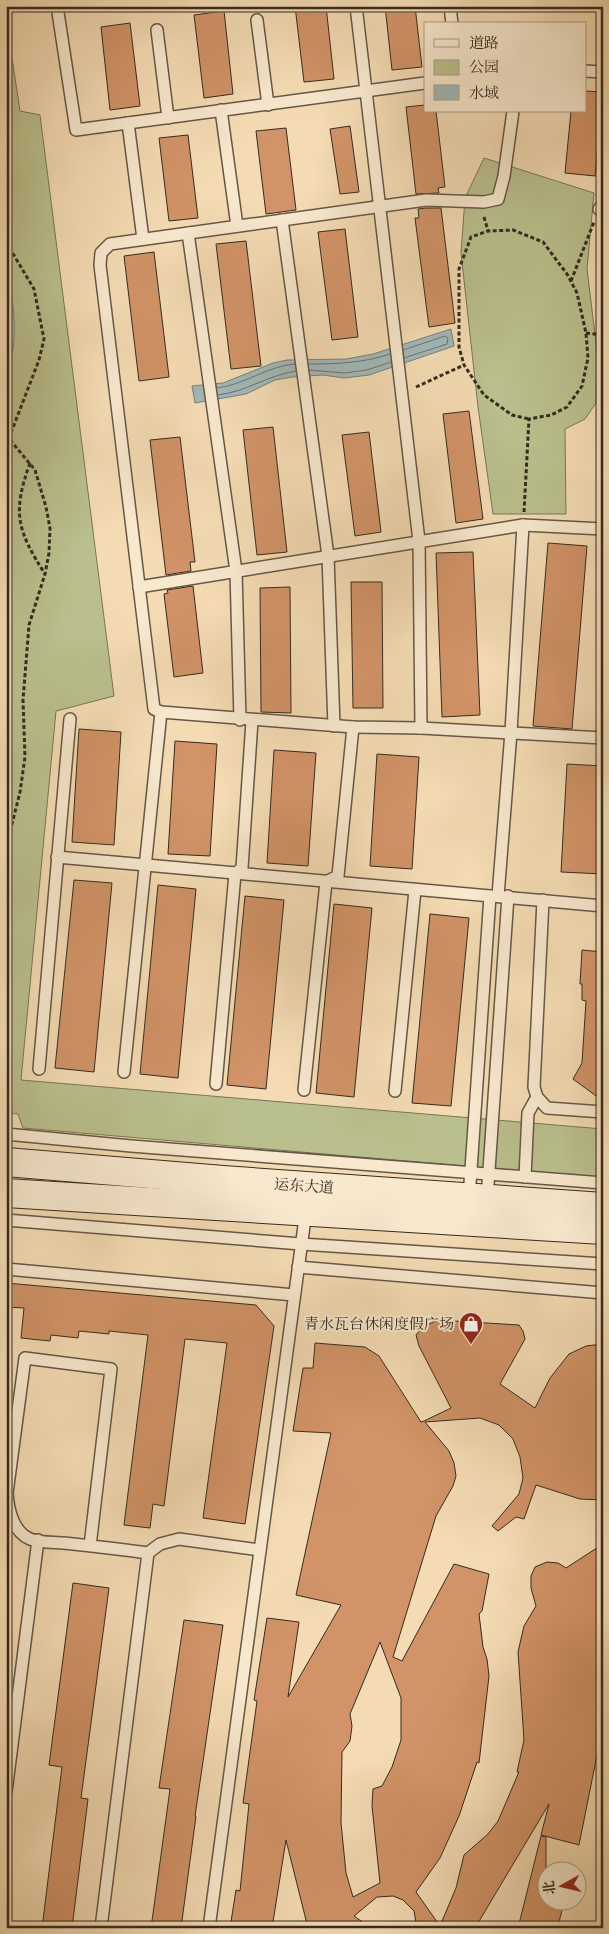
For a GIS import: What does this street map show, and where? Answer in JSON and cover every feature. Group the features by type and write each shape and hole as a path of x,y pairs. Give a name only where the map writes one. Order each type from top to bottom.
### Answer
{"main road":[{"name":"运东大道","path":"6,1162 482,1191 603,1208"},
{"name":"运东大道","path":"6,1193 603,1230"}],"lane":[{"path":"57,6 76,130 424,84"},
{"path":"356,6 419,541 421,728"},
{"path":"450,6 452,22"},
{"path":"257,20 268,104"},
{"path":"157,30 168,118"},
{"path":"586,70 603,72"},
{"path":"221,110 237,226"},
{"path":"513,112 504,176 498,200 484,202 426,200 110,244 101,253 100,265 154,709 161,712 252,721 353,727 511,732 603,738"},
{"path":"128,123 144,239"},
{"path":"282,220 328,556 334,726"},
{"path":"188,233 236,571 240,720"},
{"path":"139,587 523,525 603,529"},
{"path":"482,1191 472,1171 498,896 511,732 523,525"},
{"path":"124,1072 161,712"},
{"path":"39,1068 70,719"},
{"path":"216,1084 235,874 242,868 252,721"},
{"path":"326,882 338,876 353,727"},
{"path":"58,857 603,906"},
{"path":"304,1090 326,882"},
{"path":"395,1091 415,890"},
{"path":"482,1191 498,896"},
{"path":"543,900 534,1087 537,1097 548,1108 603,1112"},
{"path":"526,1177 528,1114 537,1097"},
{"path":"6,1134 131,1146 472,1171"},
{"path":"472,1171 482,1191"},
{"path":"482,1191 526,1177 603,1183"},
{"path":"209,1928 306,1211"},
{"path":"6,1220 301,1244 603,1264"},
{"path":"298,1266 603,1293"},
{"path":"6,1268 294,1295"},
{"path":"90,1546 112,1369 25,1358 7,1493 8,1506 18,1528 29,1539 148,1553 160,1544 179,1539 260,1550"},
{"path":"7,1785 38,1540"},
{"path":"101,1928 148,1553"}],"path":[{"path":"6,121 9,139 10,188 6,209"},
{"path":"571,282 601,206"},
{"path":"488,230 513,230 543,242 571,282 577,294 586,333 588,358 582,386 567,408 551,415 529,419 512,415 484,396 464,365 459,346 459,269 471,237 488,230"},
{"path":"6,242 34,289 44,339 39,360 8,436 35,470 50,528 49,554 45,574 29,625 23,700 25,757 20,792 6,848"},
{"path":"586,333 603,335"},
{"path":"402,393 464,365"},
{"path":"523,525 529,419"},
{"path":"30,463 24,479 19,504 20,525 30,550 45,574"}],"green space":[{"path":"6,18 20,111 40,115 114,696 56,711 21,1080 603,1129 603,1178 23,1128 18,1114 6,1113"},
{"path":"484,158 594,193 587,269 598,359 596,403 585,419 565,429 566,514 493,514 478,407 461,253 465,198"}],"water":[{"path":"9,274 14,311 14,337 13,349 6,373 6,280"},
{"path":"451,329 454,346 369,375 344,378 323,375 292,377 275,380 246,394 195,403 192,386 223,383 273,363 287,360 346,359 373,354"}],"building":[{"path":"295,6 326,6 334,79 304,82"},
{"path":"385,6 415,6 422,67 392,70"},
{"path":"224,11 233,94 204,98 194,15"},
{"path":"130,23 140,106 110,110 101,27"},
{"path":"586,91 603,92 595,176 565,173 571,112 586,112"},
{"path":"424,105 424,112 436,112 445,187 438,188 439,193 416,194 406,107"},
{"path":"350,126 359,192 340,194 330,129"},
{"path":"286,128 296,210 266,214 256,131"},
{"path":"188,135 198,218 169,221 159,138"},
{"path":"441,208 455,323 429,327 415,218 419,218 418,209"},
{"path":"345,229 358,337 332,340 318,232"},
{"path":"246,241 261,366 231,369 216,244"},
{"path":"154,252 169,377 139,381 124,256"},
{"path":"469,411 483,519 456,523 443,414"},
{"path":"273,427 287,552 257,555 243,430"},
{"path":"369,432 381,532 355,536 342,435"},
{"path":"180,437 195,562 190,562 191,571 166,575 150,440"},
{"path":"548,543 587,546 572,729 533,726"},
{"path":"473,552 480,715 442,717 436,553"},
{"path":"351,582 382,582 383,708 353,708"},
{"path":"193,586 203,673 174,677 164,594 168,593 167,590"},
{"path":"290,587 291,713 261,712 260,588"},
{"path":"79,729 121,732 114,845 72,842"},
{"path":"175,741 217,744 210,856 168,854"},
{"path":"274,750 316,753 308,866 267,863"},
{"path":"377,754 419,757 412,869 370,866"},
{"path":"567,764 603,766 603,874 561,872"},
{"path":"74,880 112,883 94,1072 55,1068"},
{"path":"158,885 196,889 178,1078 140,1074"},
{"path":"245,896 284,900 266,1089 227,1085"},
{"path":"334,904 372,908 354,1097 316,1093"},
{"path":"430,914 469,918 451,1106 412,1103"},
{"path":"582,950 603,952 603,1101 573,1079 582,1063 586,1001 582,1000 582,984 580,984"},
{"path":"6,1283 256,1305 274,1326 245,1524 203,1518 227,1343 185,1339 164,1506 153,1504 150,1528 124,1525 148,1335 109,1331 109,1334 79,1331 78,1338 51,1335 50,1341 21,1338 24,1308 6,1307"},
{"path":"437,1320 519,1325 525,1339 500,1384 535,1408 550,1378 569,1354 586,1346 603,1344 603,1500 580,1499 536,1485 524,1519 516,1517 498,1531 492,1526 519,1494 523,1478 520,1457 513,1439 499,1425 480,1418 425,1422 449,1451 454,1463 456,1476 453,1486 436,1516 393,1657 402,1661 454,1564 489,1574 482,1611 479,1614 489,1676 479,1763 477,1762 459,1816 440,1858 416,1892 440,1926 456,1888 464,1855 488,1834 498,1821 519,1772 517,1772 524,1740 518,1652 524,1626 536,1606 531,1588 531,1576 535,1567 547,1562 558,1563 566,1568 603,1544 603,1725 579,1845 541,1835 549,1804 475,1928 417,1928 414,1911 403,1900 393,1896 377,1897 354,1916 371,1928 308,1928 286,1840 272,1928 230,1928 236,1890 240,1891 249,1804 243,1803 257,1701 254,1700 267,1618 299,1622 288,1697 341,1605 296,1595 331,1433 293,1431 303,1368 313,1368 315,1343 365,1347 379,1356 421,1422 424,1421 451,1408 419,1346 416,1335 422,1328","holes":["380,1642 401,1698 401,1740 392,1767 382,1786 373,1789 372,1806 380,1883 353,1897 346,1873 341,1823 342,1752 350,1741 352,1726 350,1714"]},
{"path":"73,1583 109,1588 81,1798 88,1799 72,1928 42,1928 62,1767 49,1765"},
{"path":"184,1620 223,1625 195,1816 181,1928 151,1928 170,1789 159,1788"},
{"path":"541,1836 546,1837 546,1862 536,1862 536,1912 562,1912 558,1928 518,1928"}],"place":[{"name":"青水瓦台休闲度假广场","path":"471,1345"}]}
